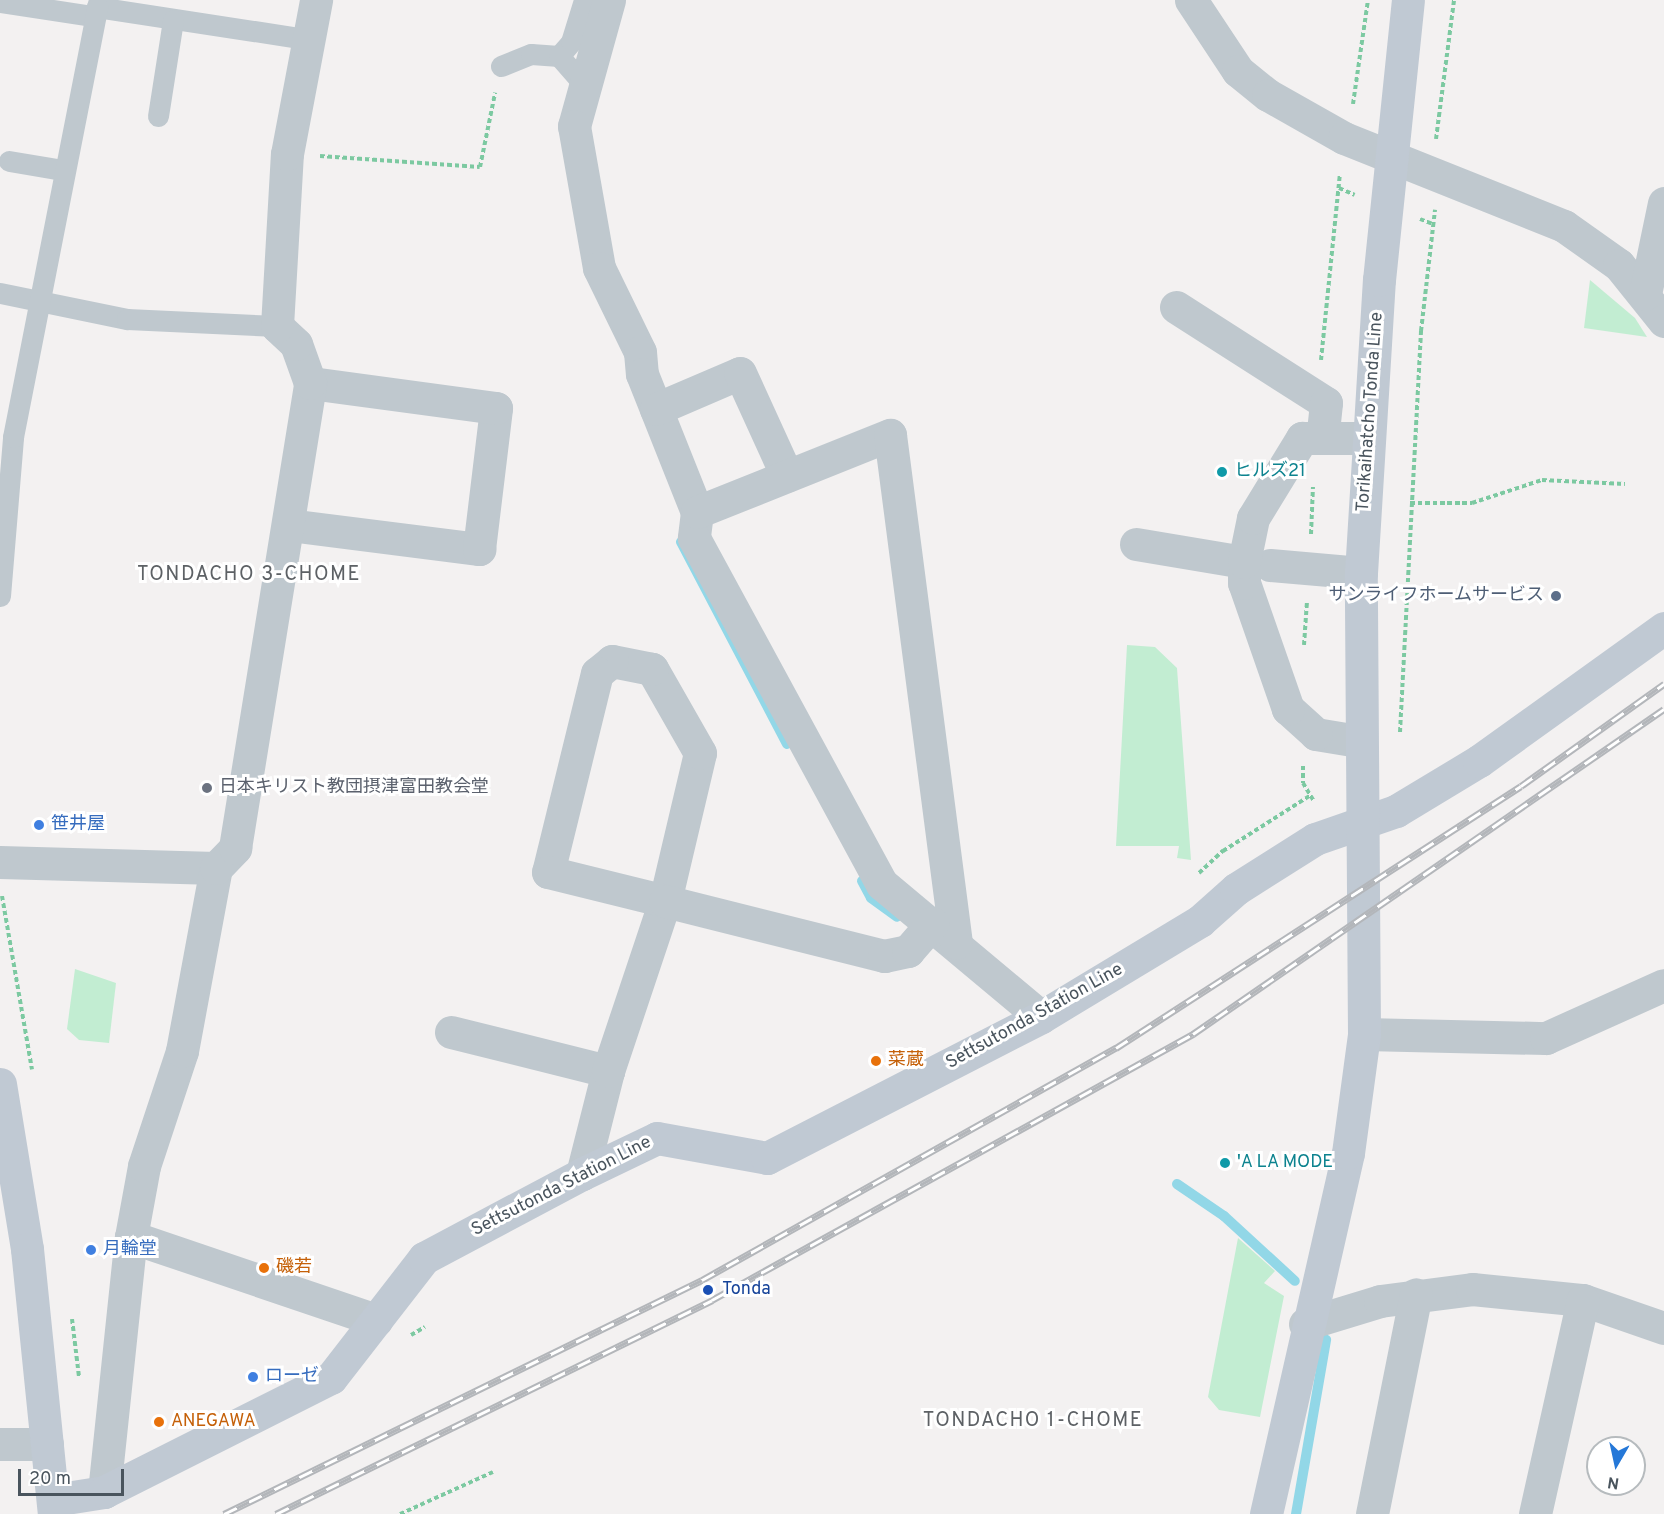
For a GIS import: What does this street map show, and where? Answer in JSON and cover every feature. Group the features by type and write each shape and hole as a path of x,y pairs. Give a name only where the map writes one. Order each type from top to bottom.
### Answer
{"main road":[{"name":"Torikaihatcho Tonda Line","path":"1358,825 1361,573 1368,438 1389,157 1408,0"},
{"name":"Settsutonda Station Line","path":"53,1507 104,1492 331,1377 424,1258 582,1174 657,1138 767,1158 1041,1017 1200,921 1236,889 1315,840 1396,811 1479,761 1664,628"},
{"path":"1266,1514 1305,1324 1348,1153 1364,1034 1358,825"},
{"path":"0,1084 27,1249 53,1507"}],"street":[{"path":"104,1492 131,1237 144,1166 182,1051 216,868 235,849 289,525 310,383 296,344 278,326 286,154 305,39 316,0"},
{"path":"609,0 574,126 599,268 640,352 656,409 697,512 693,538 882,884 944,933 1041,1017"},
{"path":"1191,0 1238,71 1260,89 1344,138 1564,226 1618,265 1645,294 1664,321"},
{"path":"1645,294 1660,246 1664,202"},
{"path":"1176,307 1326,403 1323,434"},
{"path":"656,409 740,373 787,476"},
{"path":"289,525 478,549 496,408 310,383"},
{"path":"1358,741 1316,734 1288,710 1244,583 1257,564 1264,494 1302,438 1323,434 1368,438"},
{"path":"697,512 890,435 944,933"},
{"path":"1136,544 1257,564 1361,573"},
{"path":"582,1174 608,1071 665,901 700,753 652,669 612,661 597,673 548,872 665,901 884,956 908,951 944,933"},
{"path":"0,862 216,868"},
{"path":"1364,1034 1546,1038 1664,985"},
{"path":"451,1032 608,1071"},
{"path":"131,1237 376,1320"},
{"path":"1305,1324 1416,1294 1528,1290 1583,1300 1664,1328"},
{"path":"1372,1514 1416,1294"},
{"path":"1535,1514 1583,1300"},
{"path":"0,1444 47,1444"}],"lane":[{"path":"559,56 571,42 584,0"},
{"path":"0,2 96,8 305,39"},
{"path":"0,596 13,437 37,300 96,8"},
{"path":"158,116 174,20"},
{"path":"501,66 531,54 559,56 584,85"},
{"path":"9,160 63,170"},
{"path":"0,293 127,319 278,326"}],"path":[{"path":"1352,108 1368,0"},
{"path":"1436,146 1454,0"},
{"path":"286,154 480,167 501,66"},
{"path":"1339,188 1358,196"},
{"path":"1410,503 1472,503 1542,480 1625,484"},
{"path":"1303,755 1303,783 1314,801"},
{"path":"400,1514 493,1472"}],"green space":[{"path":"1590,280 1635,318 1647,337 1584,328"},
{"path":"1127,645 1155,647 1177,668 1191,860 1177,858 1179,846 1116,846"},
{"path":"75,969 116,983 109,1043 79,1040 67,1029"},
{"path":"1238,1238 1275,1271 1264,1283 1284,1296 1260,1417 1219,1410 1208,1397"}],"waterway":[{"path":"681,542 787,744"},
{"path":"862,881 871,898 897,917"},
{"path":"1177,1184 1224,1216 1295,1281"},
{"path":"1296,1514 1326,1340"}],"railway":[{"path":"224,1514 702,1280 1116,1048 1521,786 1664,684"},
{"path":"276,1514 712,1300 1193,1034 1664,709"}],"place":[{"name":"ヒルズ21","path":"1222,472"},
{"name":"サンライフホームサービス","path":"1556,596"},
{"name":"日本キリスト教団摂津富田教会堂","path":"207,788"},
{"name":"笹井屋","path":"39,825"},
{"name":"菜蔵","path":"876,1061"},
{"name":"'A LA MODE","path":"1225,1163"},
{"name":"月輪堂","path":"91,1250"},
{"name":"磯若","path":"264,1268"},
{"name":"Tonda","path":"708,1290"},
{"name":"ローゼ","path":"253,1377"},
{"name":"ANEGAWA","path":"159,1422"}],"district":[{"name":"TONDACHO 3-CHOME","path":"249,575"},
{"name":"TONDACHO 1-CHOME","path":"1033,1421"}]}
